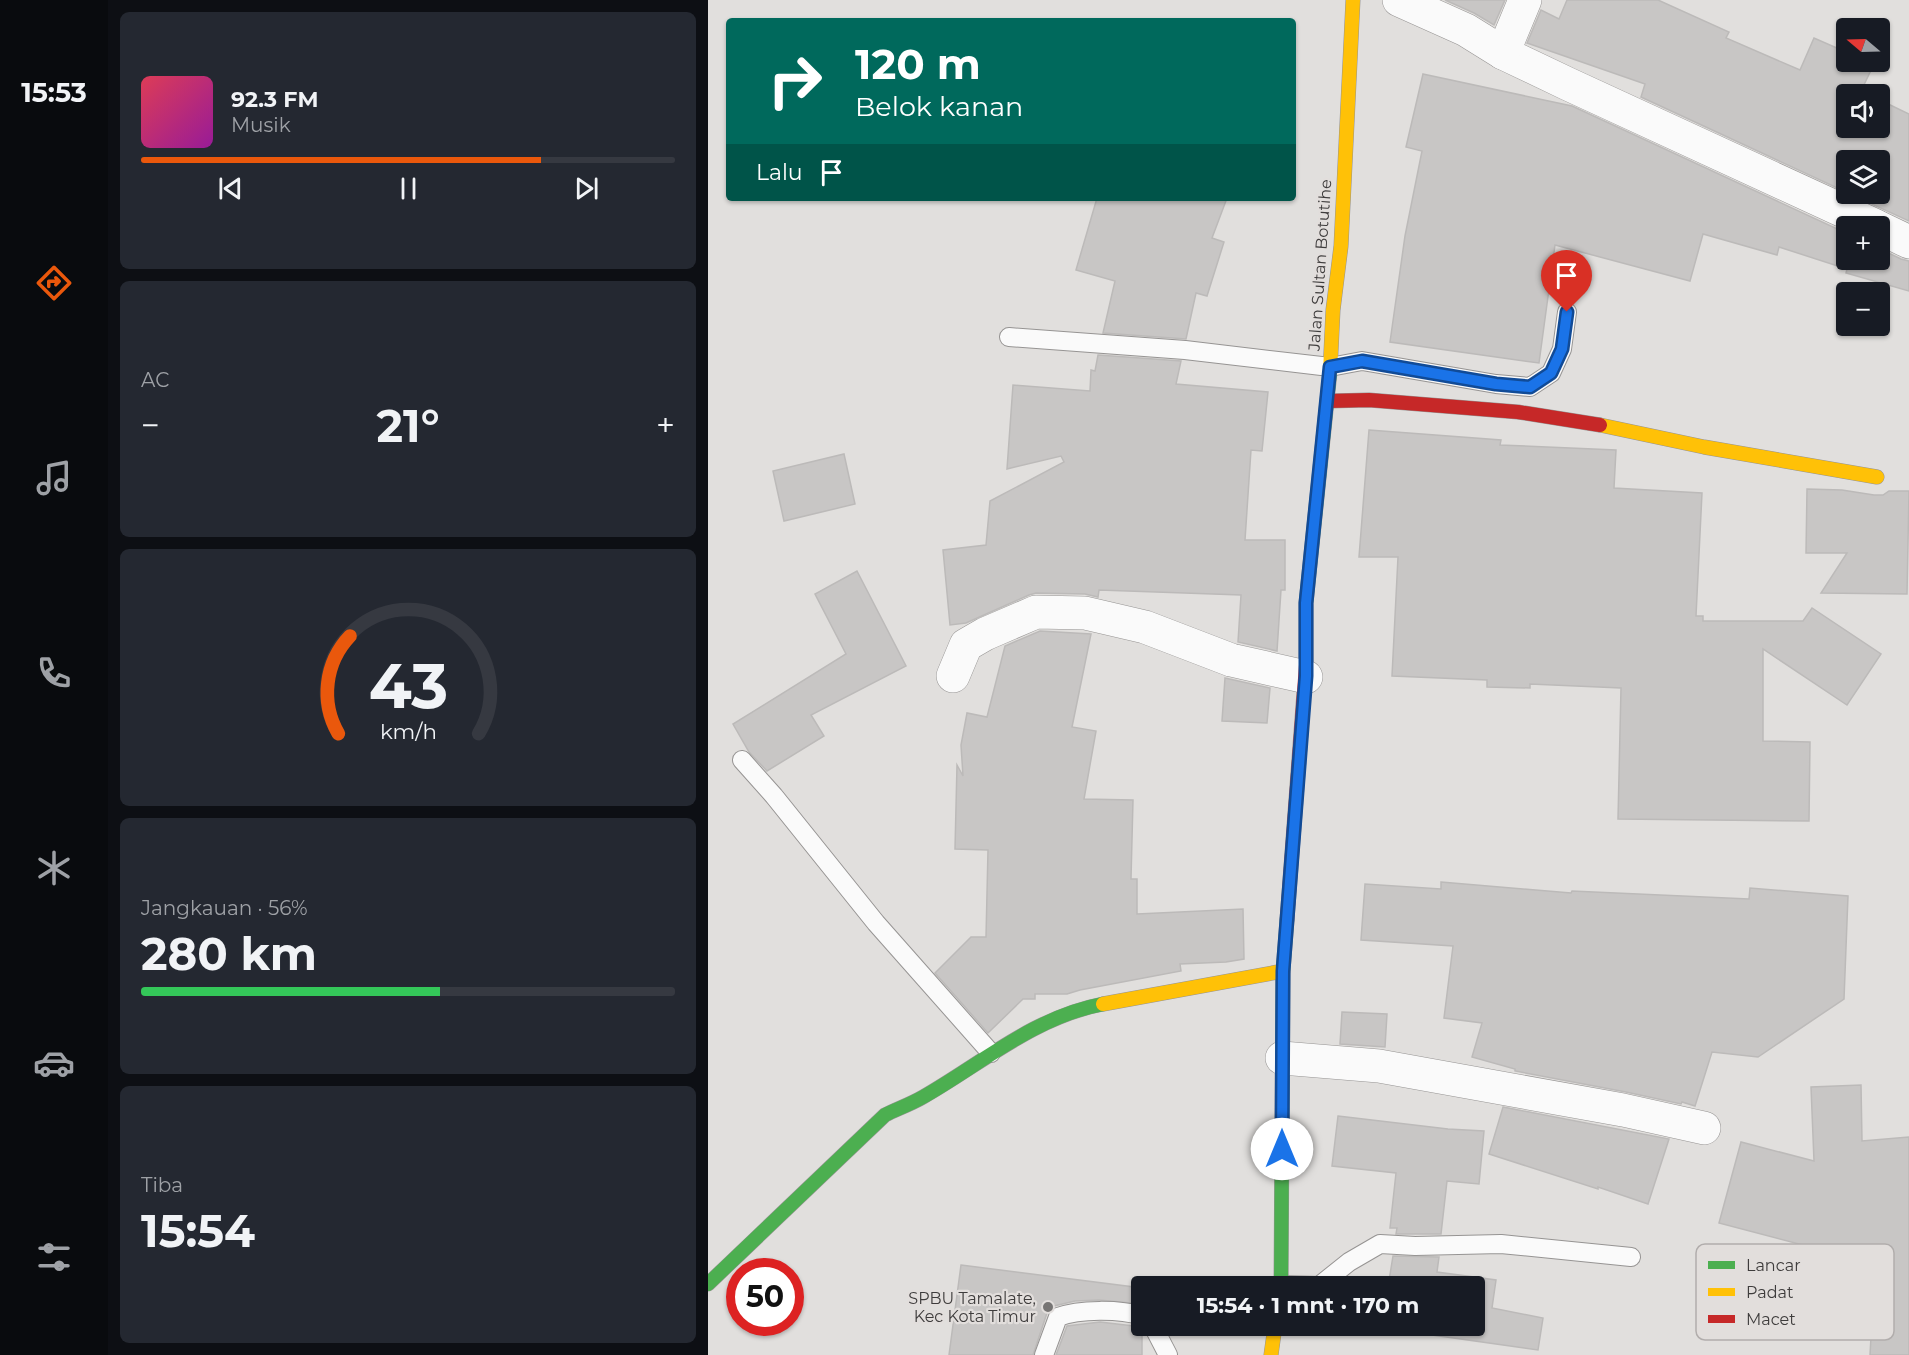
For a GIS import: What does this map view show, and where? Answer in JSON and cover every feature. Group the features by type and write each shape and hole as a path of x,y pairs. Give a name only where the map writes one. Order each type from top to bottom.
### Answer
{"main road":[{"name":"Jalan Sultan Botutihe","path":"1281,1276 1283,971 1306,676 1306,603 1328,401 1333,310 1341,246 1353,0"},
{"path":"1328,401 1369,400 1518,412 1586,422 1704,447 1877,477"},
{"path":"708,1284 885,1115 922,1098 991,1053 1040,1026 1083,1008 1283,971"},
{"path":"1271,1355 1274,1336"}],"street":[{"path":"1399,0 1466,30 1503,53 1854,216"},
{"path":"1503,53 1525,0"},
{"path":"1890,233 1909,242"},
{"path":"953,676 966,645 985,634 1036,612 1085,613 1145,627 1231,660 1306,676"},
{"path":"1282,1058 1379,1066 1623,1110 1704,1128"}],"lane":[{"path":"1009,337 1185,350 1330,367 1362,361 1530,387 1551,373 1562,349 1567,312"},
{"path":"742,760 774,796 876,923 991,1053"},
{"path":"1332,1276 1349,1262 1380,1244 1501,1244 1630,1257"},
{"path":"1044,1355 1058,1317 1070,1313 1131,1313"},
{"path":"1158,1336 1168,1355"}],"building":[{"path":"1445,0 1505,0 1494,25"},
{"path":"1567,0 1658,0 1729,32 1726,38 1800,70 1814,38 1836,48 1836,72 1870,72 1864,84 1836,84 1836,138 1890,138 1890,105 1909,114 1909,221 1872,204 1890,204 1890,150 1836,150 1836,187 1641,97 1645,84 1527,43 1541,10 1559,19"},
{"path":"1423,74 1572,106 1836,228 1836,265 1779,247 1777,255 1703,234 1690,281 1555,245 1539,363 1390,342 1405,236 1422,151 1406,147"},
{"path":"1096,201 1226,201 1212,238 1224,242 1207,296 1196,293 1186,339 1103,333 1115,281 1076,270"},
{"path":"1890,254 1909,261 1909,291 1890,286 1890,282 1878,282 1846,273 1847,270 1890,270"},
{"path":"1098,355 1181,361 1176,384 1268,392 1262,451 1251,450 1245,540 1285,540 1285,590 1281,590 1277,651 1238,642 1241,595 1099,590 1098,597 1085,594 1036,593 966,623 950,625 943,550 986,545 990,501 1064,462 1061,456 1007,469 1013,385 1090,391 1091,370 1095,371"},
{"path":"1369,430 1501,440 1500,445 1616,450 1614,488 1702,493 1696,616 1703,616 1703,621 1803,621 1812,608 1881,654 1847,705 1763,649 1763,741 1810,742 1809,821 1618,819 1621,688 1530,684 1530,688 1487,687 1487,680 1392,676 1398,557 1359,557"},
{"path":"844,454 855,504 784,521 773,471"},
{"path":"1807,489 1842,490 1874,495 1883,495 1889,491 1909,491 1907,594 1821,593 1847,553 1806,553"},
{"path":"857,571 906,666 811,715 824,736 767,771 749,752 733,724 846,654 815,594"},
{"path":"1040,631 1091,634 1072,727 1096,731 1084,799 1133,800 1131,879 1137,879 1137,914 1243,909 1244,959 1180,964 1181,971 1067,994 1035,994 1035,999 1023,999 988,1033 935,973 971,937 986,937 988,850 955,849 957,765 963,776 961,745 967,713 987,717 1005,646"},
{"path":"1225,678 1270,688 1267,723 1222,721"},
{"path":"1441,882 1571,893 1572,891 1749,899 1750,888 1848,896 1844,999 1758,1057 1712,1052 1695,1106 1515,1071 1515,1069 1472,1057 1482,1023 1444,1018 1453,946 1361,940 1365,884 1441,889"},
{"path":"1342,1012 1387,1014 1385,1047 1340,1044"},
{"path":"1861,1085 1862,1141 1909,1137 1909,1355 1870,1355 1871,1340 1894,1340 1894,1244 1799,1244 1719,1223 1741,1142 1814,1161 1811,1087"},
{"path":"1503,1107 1669,1139 1648,1204 1489,1154"},
{"path":"1338,1116 1484,1131 1479,1184 1447,1181 1441,1234 1396,1234 1397,1228 1390,1228 1396,1173 1332,1166"},
{"path":"1393,1256 1439,1257 1437,1272 1466,1276 1390,1276"},
{"path":"961,1265 1131,1287 1131,1303 1099,1300 1075,1301 1054,1306 1047,1313 1033,1355 949,1355"},
{"path":"1485,1279 1496,1280 1492,1308 1543,1318 1538,1350 1439,1336 1485,1336"},
{"path":"1100,1322 1131,1326 1131,1336 1142,1336 1142,1355 1056,1355 1067,1326"}],"traffic: fast":[{"path":"1306,665 1306,603 1330,372"},
{"path":"1281,1276 1283,971 1287,920"},
{"path":"708,1284 885,1115 923,1097 1031,1030 1078,1010 1103,1004"}],"traffic: slow":[{"path":"1330,372 1333,310 1341,246 1353,0"},
{"path":"1600,425 1704,447 1877,477"},
{"path":"1103,1004 1283,971"},
{"path":"1271,1355 1274,1336"}],"traffic: jam":[{"path":"1328,401 1369,400 1518,412 1600,425"},
{"path":"1287,920 1306,665"}],"place":[{"name":"SPBU Tamalate, Kec Kota Timur","path":"1048,1307"}],"route":[{"path":"1282,1149 1283,971 1306,676 1306,603 1330,367 1362,361 1496,384 1530,387 1551,373 1562,349 1567,312"}]}
